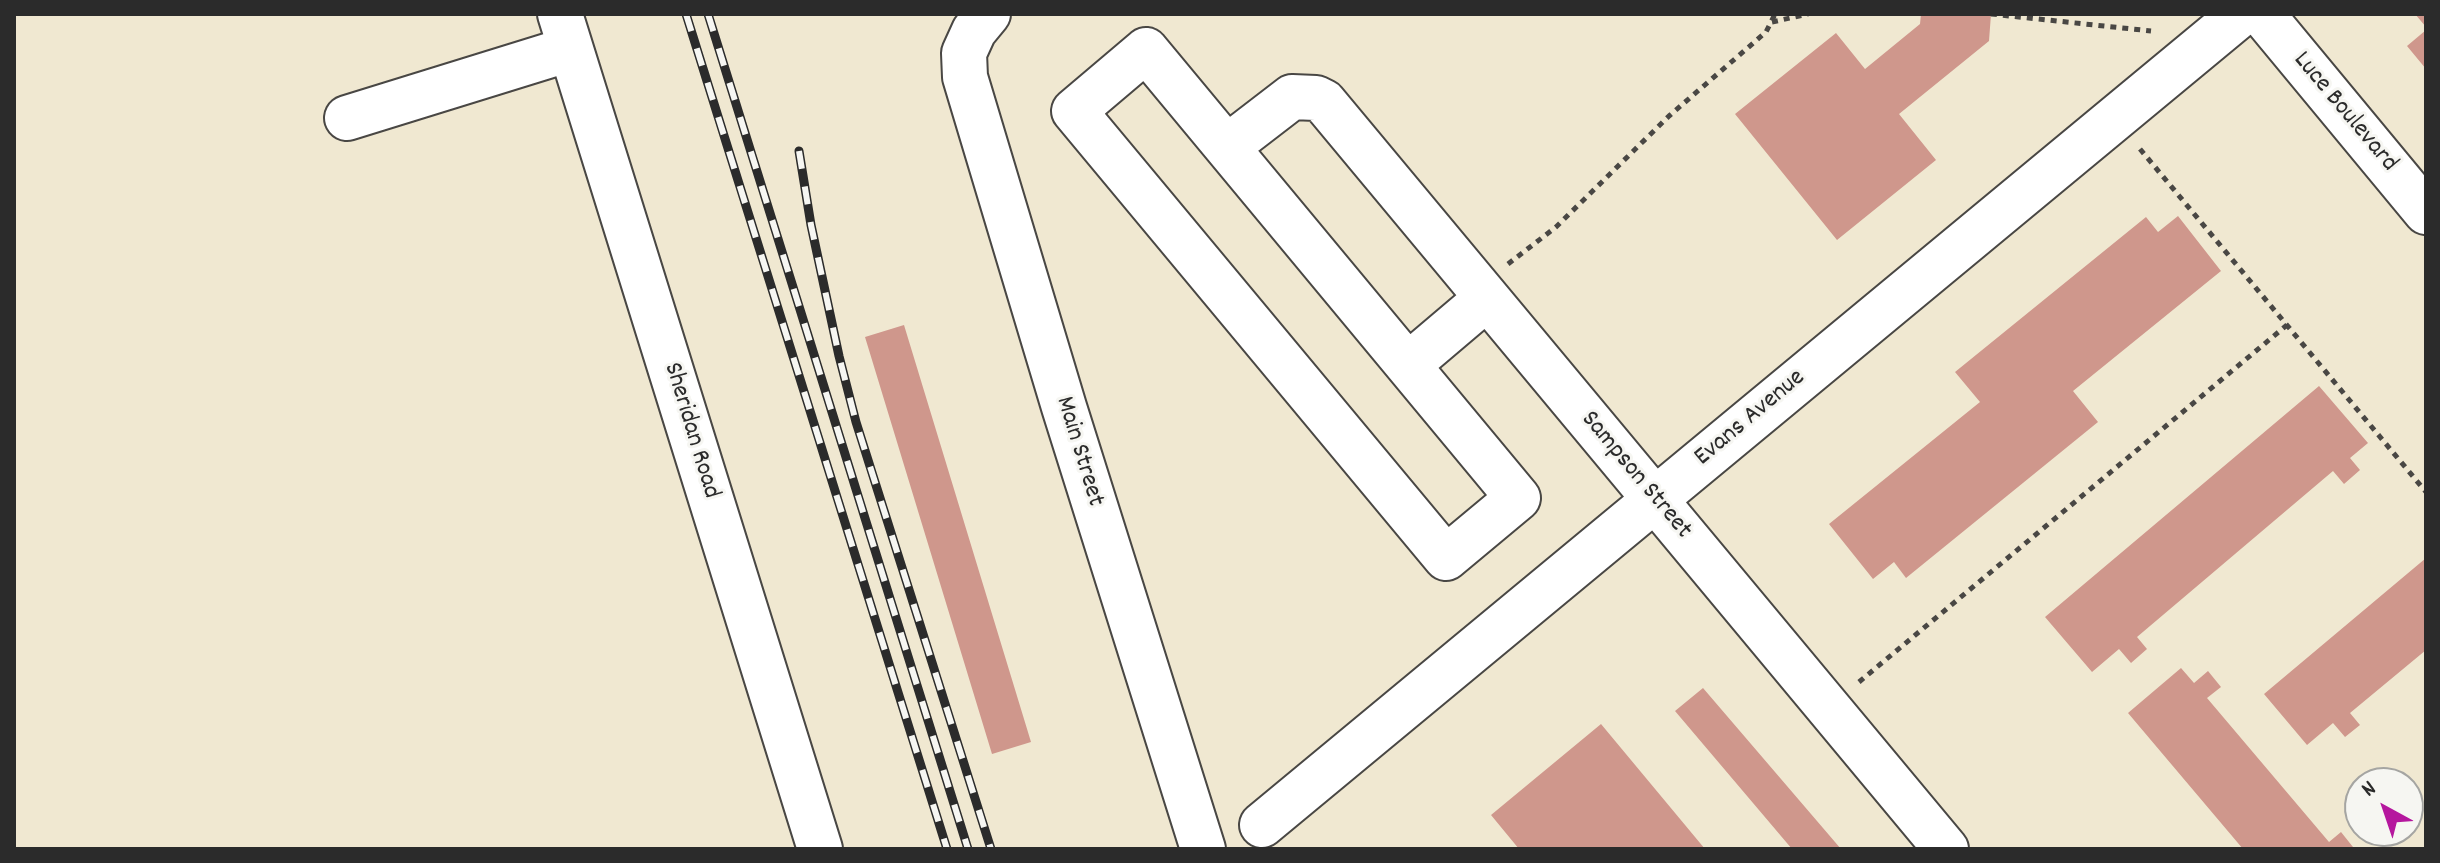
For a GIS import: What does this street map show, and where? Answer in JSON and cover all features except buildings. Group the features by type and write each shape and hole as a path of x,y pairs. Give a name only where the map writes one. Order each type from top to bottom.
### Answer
{"main road":[{"name":"Main Street","path":"988,14 974,31 964,53 965,77 1203,849"},
{"name":"Evans Avenue","path":"1262,825 2241,14"},
{"name":"Luce Boulevard","path":"2262,14 2426,212"},
{"path":"347,118 565,32"},
{"name":"Sheridan Road","path":"565,32 820,849"},
{"path":"1146,50 1227,147 1518,498 1446,558 1074,111 1146,50"},
{"name":"Sampson Street","path":"1227,147 1292,97 1316,98 1324,102 1946,849"},
{"path":"1408,365 1483,293"}],"path":[{"path":"1483,293 1556,227 1669,116 1766,32 1775,14"},
{"path":"1771,22 1808,14"},
{"path":"1991,14 2151,31"},
{"path":"2134,142 2426,492"},
{"path":"1855,685 2287,325"}],"railway":[{"path":"686,14 947,849"},
{"path":"708,14 968,849"},
{"path":"799,151 811,225 856,422 991,849"}]}
